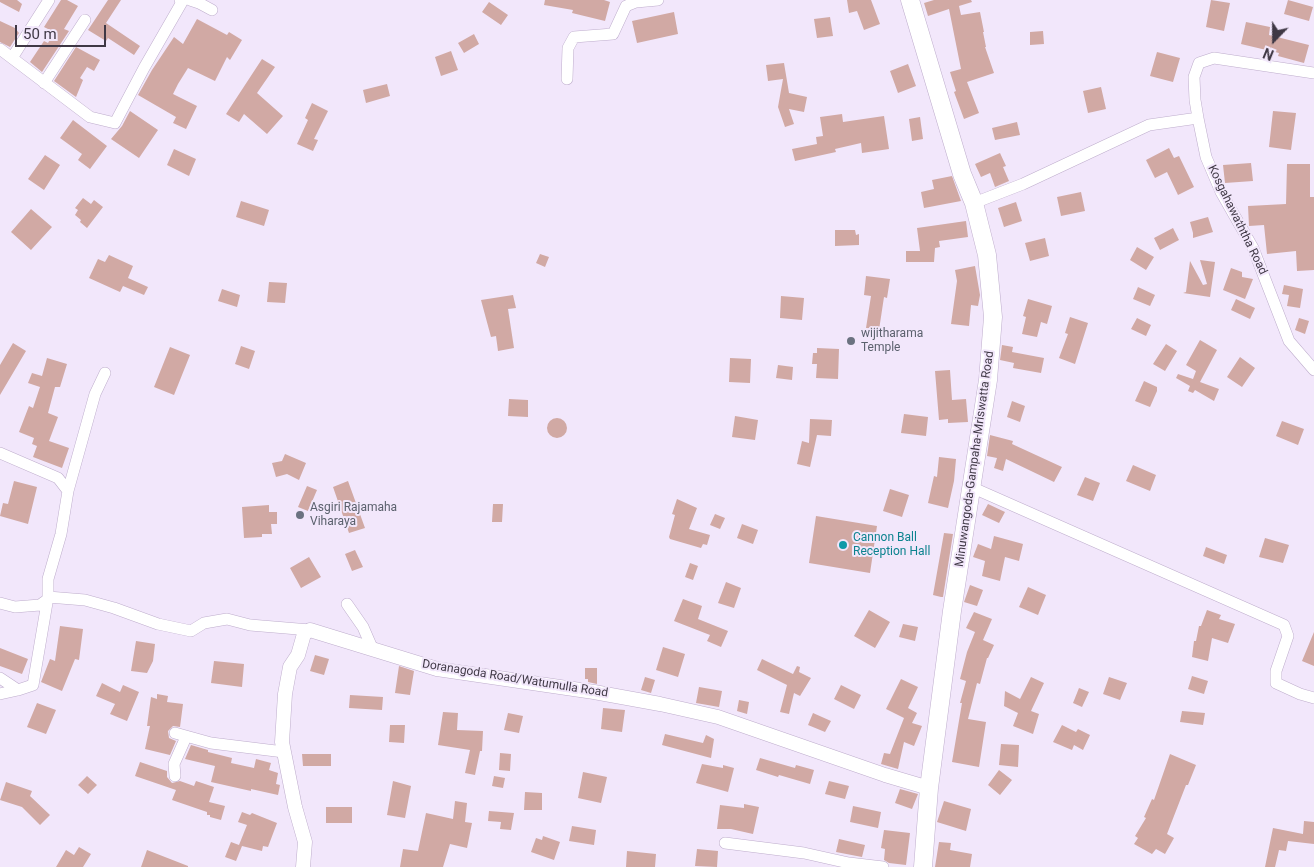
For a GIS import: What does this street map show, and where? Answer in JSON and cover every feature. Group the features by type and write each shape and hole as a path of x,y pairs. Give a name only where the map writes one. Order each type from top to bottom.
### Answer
{"main road":[{"name":"Minuwangoda-Gampaha-Mriswatta Road","path":"910,0 962,174 974,203 987,256 994,317 988,380 952,611 929,788 923,867"}],"street":[{"path":"12,58 49,0"},
{"path":"0,48 90,117 115,123 144,68 185,0 199,3 212,10"},
{"path":"567,79 568,48 574,37 613,34 626,6 636,1 658,0"},
{"path":"49,86 86,20"},
{"name":"Kosgahawaththa Road","path":"1314,73 1214,58 1198,63 1194,77 1195,100 1206,157 1221,192 1253,248 1289,341 1314,370"},
{"path":"49,86 62,102 61,107"},
{"path":"974,203 1023,184 1149,125 1198,118"},
{"path":"0,694 33,685 47,599 48,579 61,534 68,491 95,394 104,373"},
{"path":"0,453 58,478 68,491"},
{"path":"971,487 1284,625 1288,636 1276,671 1276,683 1314,698"},
{"path":"0,603 15,607 40,605 47,599 85,600 158,624 191,631 204,623 227,619 250,625 310,630"},
{"path":"346,604 363,627 373,650"},
{"path":"303,867 305,842 295,807 282,742 285,694 290,667 298,654 304,634 310,630"},
{"name":"Doranagoda Road/Watumulla Road","path":"310,630 436,669 594,692 718,717 885,775 929,788"},
{"path":"0,678 18,690"},
{"path":"175,776 174,764 180,735 211,743 284,752"},
{"path":"725,843 804,853 850,863 883,867"}],"building":[{"path":"0,0 17,0 22,4 19,12 0,2"},
{"path":"61,0 67,0 78,6 64,29 69,31 42,72 30,62 44,41 48,43 54,32 44,27"},
{"path":"108,0 121,0 106,23 140,46 134,55 108,38 106,41 88,30"},
{"path":"545,0 604,0 610,2 605,21 572,13 573,10 544,5"},
{"path":"847,0 871,0 880,24 864,30 857,11 849,13"},
{"path":"934,0 971,0 972,2 959,6 961,15 980,12 985,47 994,73 967,82 979,113 964,119 954,92 956,91 950,72 961,69 949,9 928,16 924,3"},
{"path":"1211,0 1230,3 1224,31 1206,27"},
{"path":"1288,0 1313,7 1309,21 1284,14"},
{"path":"489,2 508,15 501,25 482,12"},
{"path":"674,12 678,34 637,43 632,21"},
{"path":"830,17 833,36 817,38 814,19"},
{"path":"197,19 227,35 229,32 242,40 230,60 227,57 215,81 188,68 173,94 197,106 186,129 173,123 176,117 138,95 174,37 183,44"},
{"path":"0,21 15,28 19,33 10,47 0,42"},
{"path":"1246,22 1270,27 1269,35 1309,45 1304,63 1278,56 1279,53 1241,44"},
{"path":"1043,31 1044,44 1030,45 1030,32"},
{"path":"474,34 479,44 464,53 458,43"},
{"path":"76,47 100,60 94,71 87,67 80,78 83,80 76,97 54,81"},
{"path":"451,51 458,70 441,76 435,57"},
{"path":"1157,52 1180,58 1173,82 1150,76"},
{"path":"262,59 275,67 257,93 283,116 267,134 244,114 239,122 226,114"},
{"path":"784,63 789,93 807,97 804,112 789,109 794,124 785,127 778,107 783,79 768,81 766,65"},
{"path":"908,64 916,86 898,93 890,71"},
{"path":"387,84 390,96 366,103 363,90"},
{"path":"1101,87 1106,109 1088,113 1083,91"},
{"path":"312,103 328,111 314,139 318,140 313,151 297,144 308,120 305,118"},
{"path":"130,111 158,130 139,158 111,139 122,126"},
{"path":"1273,111 1296,113 1291,150 1269,147"},
{"path":"842,114 843,122 884,116 889,149 862,153 861,143 835,149 836,152 795,161 792,149 817,144 816,137 823,136 820,117"},
{"path":"920,117 923,139 912,141 909,119"},
{"path":"73,120 107,146 90,169 78,160 82,154 60,138"},
{"path":"1017,122 1020,135 995,140 992,128"},
{"path":"1169,148 1174,158 1179,156 1194,187 1178,195 1167,172 1155,178 1146,160"},
{"path":"174,149 196,159 189,176 167,165"},
{"path":"1000,153 1006,166 1003,167 1009,181 995,187 990,173 981,177 975,164"},
{"path":"45,155 60,165 44,190 28,179"},
{"path":"1251,163 1253,181 1225,183 1223,165"},
{"path":"1287,164 1310,164 1310,197 1314,197 1314,270 1297,271 1296,251 1267,254 1264,225 1249,226 1248,206 1286,204"},
{"path":"952,176 961,201 924,208 921,192 934,189 932,180"},
{"path":"1081,192 1085,211 1061,216 1057,197"},
{"path":"83,198 91,204 94,200 103,207 87,228 75,215 78,210 75,208"},
{"path":"241,201 269,210 264,226 236,217"},
{"path":"1016,202 1022,221 1004,227 998,208"},
{"path":"31,209 52,227 31,250 11,232"},
{"path":"1208,217 1213,232 1193,238 1190,222"},
{"path":"966,221 968,237 939,241 940,247 935,248 934,262 906,262 906,251 920,251 917,228"},
{"path":"1173,228 1179,240 1160,250 1154,238"},
{"path":"835,230 855,230 856,235 859,234 859,245 835,246"},
{"path":"1045,238 1049,256 1030,261 1025,243"},
{"path":"1137,247 1154,257 1146,270 1130,260"},
{"path":"540,254 549,257 545,267 536,263"},
{"path":"109,255 133,266 128,278 148,287 144,295 123,286 120,292 89,278 98,259 105,262"},
{"path":"1200,260 1215,262 1210,297 1183,293 1186,292 1190,261 1203,285 1207,284"},
{"path":"975,266 980,295 978,306 971,305 969,326 951,324 957,281 955,270"},
{"path":"1231,268 1242,272 1242,277 1253,279 1245,299 1223,290"},
{"path":"866,276 890,279 887,298 884,297 879,330 866,328 871,296 864,295"},
{"path":"269,282 287,283 285,303 267,302"},
{"path":"1284,285 1303,289 1300,308 1287,306 1289,295 1282,294"},
{"path":"1138,287 1155,295 1150,306 1133,299"},
{"path":"222,289 240,295 237,307 218,301"},
{"path":"513,295 516,308 508,309 514,348 498,351 496,336 491,337 481,300"},
{"path":"781,296 804,298 802,320 780,318"},
{"path":"1028,299 1052,306 1047,324 1041,322 1037,337 1022,334 1026,317 1023,316"},
{"path":"1236,299 1255,308 1250,319 1231,310"},
{"path":"1070,317 1088,323 1075,364 1059,358 1068,334 1065,333"},
{"path":"1137,318 1151,325 1146,336 1131,329"},
{"path":"1299,318 1309,321 1305,334 1295,330"},
{"path":"1200,340 1217,350 1200,382 1219,389 1214,401 1195,390 1193,393 1188,391 1190,386 1176,378 1178,374 1193,379 1196,371 1186,365"},
{"path":"13,343 26,351 0,395 0,365"},
{"path":"1166,344 1177,351 1165,371 1153,364"},
{"path":"1002,345 1013,347 1012,352 1044,358 1041,373 1013,368 1014,363 1000,360"},
{"path":"241,346 255,351 249,369 235,364"},
{"path":"170,347 190,355 174,395 154,387"},
{"path":"817,348 839,349 838,379 816,378 817,364 812,364 813,353 817,353"},
{"path":"1240,357 1255,368 1242,387 1227,377"},
{"path":"47,358 67,364 60,387 55,387 48,413 58,417 49,441 69,448 62,468 33,457 37,446 32,444 34,438 19,432 29,406 33,408 40,387 28,383 32,373 42,376"},
{"path":"730,358 751,359 750,383 729,382"},
{"path":"778,365 793,367 792,380 776,378"},
{"path":"950,370 952,400 966,399 968,422 948,423 948,419 939,420 935,371"},
{"path":"1144,381 1157,387 1150,407 1135,401"},
{"path":"509,399 528,400 528,417 508,416"},
{"path":"1012,401 1025,406 1020,422 1007,417"},
{"path":"904,414 928,417 926,436 901,433"},
{"path":"735,416 758,420 755,440 732,437"},
{"path":"553,418 561,418 567,424 567,432 561,438 553,438 547,432 547,424"},
{"path":"810,419 832,420 831,436 817,435 810,467 797,464 802,441 809,443"},
{"path":"1282,421 1304,429 1298,445 1276,436"},
{"path":"990,435 1013,441 1012,444 1062,467 1054,482 1006,459 1003,471 994,468 997,458 987,456"},
{"path":"285,454 306,463 299,480 287,474 276,477 272,463 282,461"},
{"path":"939,457 956,459 954,481 948,508 928,503 934,476 937,477"},
{"path":"1133,465 1156,475 1150,491 1126,481"},
{"path":"1085,477 1100,483 1093,501 1077,495"},
{"path":"14,481 37,487 28,524 0,516 3,503 8,504"},
{"path":"348,481 365,528 349,533 333,487"},
{"path":"307,486 317,490 308,511 298,507"},
{"path":"890,489 909,495 902,517 883,511"},
{"path":"677,499 697,508 689,529 710,535 707,545 703,544 701,548 670,539 675,515 672,514"},
{"path":"493,504 503,504 502,522 492,522"},
{"path":"988,504 1005,512 999,523 982,515"},
{"path":"269,505 269,512 277,512 277,524 271,524 272,534 262,534 262,537 244,538 242,507"},
{"path":"715,514 725,518 720,529 710,525"},
{"name":"Cannon Ball Reception Hall","path":"816,516 877,526 870,573 809,563"},
{"path":"742,524 758,530 753,544 737,538"},
{"path":"944,533 953,534 943,597 941,597 933,595"},
{"path":"994,536 1023,544 1019,561 1005,557 1000,581 982,576 985,561 973,557 978,544 991,549"},
{"path":"1265,538 1289,545 1283,563 1259,557"},
{"path":"1206,547 1227,555 1224,564 1203,556"},
{"path":"355,550 363,567 352,571 345,554"},
{"path":"309,557 321,577 301,588 290,568"},
{"path":"690,563 698,566 693,580 685,577"},
{"path":"726,582 741,588 734,608 718,603"},
{"path":"970,585 983,590 977,606 964,602"},
{"path":"1028,587 1046,595 1038,615 1019,607"},
{"path":"683,599 702,606 698,619 728,631 721,647 707,641 710,635 674,621"},
{"path":"869,610 890,622 875,648 854,636"},
{"path":"1207,610 1221,615 1219,619 1235,624 1228,643 1212,638 1208,661 1192,657 1194,641 1196,641 1199,626 1201,626"},
{"path":"974,612 992,619 983,640 994,645 987,658 980,684 977,683 968,719 986,722 979,767 952,762 962,703 960,703 966,681 960,679 967,652 975,632 966,628"},
{"path":"903,624 918,627 915,641 899,637"},
{"path":"60,626 83,629 79,660 75,659 62,691 41,682 50,659 55,661"},
{"path":"1314,632 1314,666 1302,661"},
{"path":"136,641 155,644 153,661 147,673 131,671"},
{"path":"663,647 685,654 678,677 656,670"},
{"path":"0,648 28,659 22,674 0,666"},
{"path":"315,655 329,659 324,675 310,671"},
{"path":"762,659 793,674 797,666 800,667 799,672 811,678 800,696 794,693 789,714 780,712 787,685 757,670"},
{"path":"214,661 244,664 242,687 211,683"},
{"path":"399,666 414,671 410,695 395,693"},
{"path":"585,668 597,668 597,684 588,682 588,679 585,679"},
{"path":"1192,676 1208,681 1204,694 1188,689"},
{"path":"645,677 655,680 651,693 641,690"},
{"path":"1031,677 1044,683 1031,711 1039,714 1033,734 1013,726 1018,713 1004,706 1005,691 1020,699"},
{"path":"1109,677 1127,683 1120,700 1103,694"},
{"path":"901,679 918,687 908,708 917,713 912,723 922,726 914,746 904,742 898,769 881,764 884,753 890,754 904,718 886,709"},
{"path":"102,683 120,692 123,685 139,692 127,721 110,714 115,704 96,696"},
{"path":"841,685 861,695 854,709 834,699"},
{"path":"699,687 722,691 719,707 696,703"},
{"path":"1079,688 1089,692 1082,707 1073,703"},
{"path":"157,694 168,696 167,702 183,704 180,727 173,726 168,731 169,738 176,741 170,755 145,749 150,726 147,726 151,697 157,699"},
{"path":"350,695 383,697 382,710 349,708"},
{"path":"739,700 749,702 747,714 737,711"},
{"path":"37,703 56,710 46,734 27,727"},
{"path":"603,708 625,710 622,732 601,729"},
{"path":"1182,711 1205,713 1203,725 1180,722"},
{"path":"443,712 458,713 457,730 483,731 482,751 480,751 475,775 465,773 470,750 438,745"},
{"path":"508,713 523,716 519,733 504,730"},
{"path":"813,713 831,721 825,732 808,725"},
{"path":"390,725 405,725 404,743 389,742"},
{"path":"1062,725 1076,732 1078,729 1090,735 1083,750 1074,745 1072,750 1053,742"},
{"path":"665,734 703,743 706,735 714,739 711,758 662,745"},
{"path":"1001,744 1019,745 1018,767 999,765"},
{"path":"191,745 208,750 208,752 232,758 231,763 254,768 256,759 271,763 269,770 278,773 276,784 280,785 278,795 211,782 215,766 185,759"},
{"path":"500,753 511,754 510,771 499,770"},
{"path":"302,754 331,754 331,766 303,766"},
{"path":"1170,754 1196,765 1167,834 1174,838 1165,854 1156,849 1152,854 1134,844 1138,838 1135,836 1146,818 1144,817 1152,799 1154,800"},
{"path":"760,758 795,768 796,765 814,770 810,784 756,770"},
{"path":"140,762 167,771 167,777 172,783 180,781 194,786 196,781 214,787 209,802 225,806 221,820 210,817 210,815 207,815 207,812 172,800 176,790 135,776"},
{"path":"702,764 723,768 723,765 734,768 728,792 696,783"},
{"path":"999,770 1012,780 1000,795 988,785"},
{"path":"583,772 607,777 601,803 578,798"},
{"path":"87,776 97,785 88,794 78,785"},
{"path":"494,776 505,778 503,788 492,786"},
{"path":"393,781 411,786 405,818 387,815"},
{"path":"829,781 849,786 845,799 825,794"},
{"path":"6,782 32,791 30,796 50,815 40,825 22,807 0,800"},
{"path":"900,789 918,794 912,809 895,803"},
{"path":"525,792 542,793 542,810 524,810"},
{"path":"455,801 467,803 465,822 472,823 467,848 450,844 443,867 400,867 403,849 418,851 426,813 453,819"},
{"path":"944,801 971,809 966,831 937,822"},
{"path":"744,804 759,807 753,834 731,829 717,829 720,805 744,808"},
{"path":"853,806 881,812 878,828 850,822"},
{"path":"326,807 352,807 352,823 326,823"},
{"path":"489,811 514,813 511,830 500,829 501,822 488,821"},
{"path":"242,812 250,815 252,813 277,823 268,847 263,846 262,851 242,846 236,861 225,857 231,842 239,845 247,825 238,822"},
{"path":"1304,821 1314,822 1314,844 1288,841 1286,851 1279,850 1275,867 1265,867 1273,828 1303,834"},
{"path":"572,826 596,830 594,845 569,841"},
{"path":"884,830 910,833 906,865 889,863 884,860 885,849 881,848"},
{"path":"543,836 560,842 554,860 531,852 536,838 542,840"},
{"path":"839,839 865,845 862,857 836,852"},
{"path":"939,842 951,843 950,850 972,854 970,867 935,867"},
{"path":"79,847 91,854 83,867 56,867 66,850 74,855"},
{"path":"697,849 718,851 717,867 695,866"},
{"path":"147,850 188,866 188,867 141,867"},
{"path":"627,851 656,854 655,867 626,867"}],"place":[{"name":"wijitharama Temple","path":"851,341"},
{"name":"Asgiri Rajamaha Viharaya","path":"300,515"},
{"name":"Cannon Ball Reception Hall","path":"843,545"}]}
